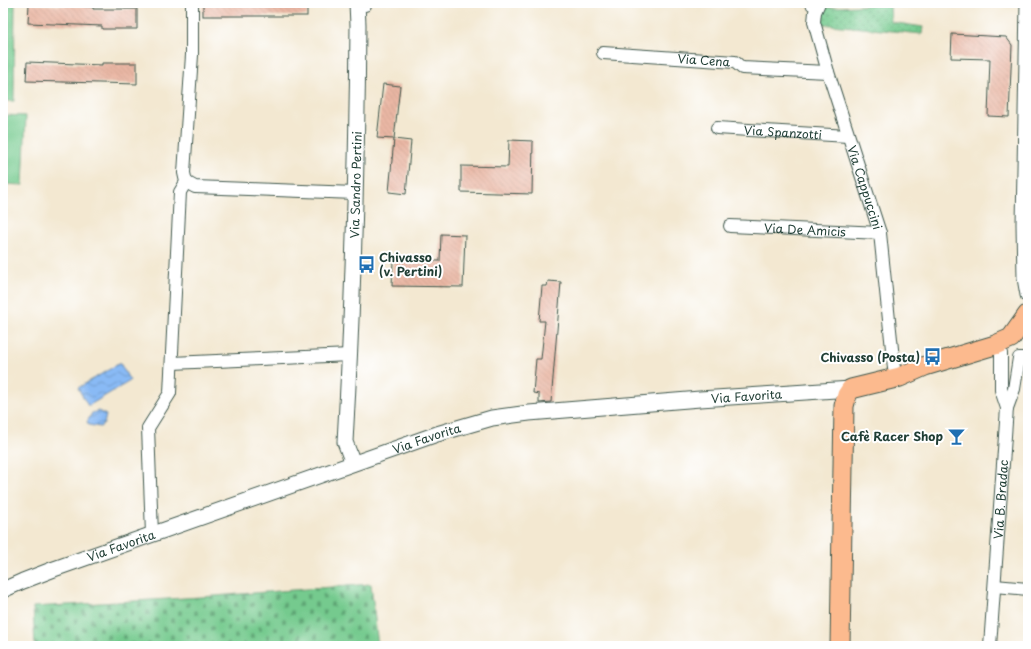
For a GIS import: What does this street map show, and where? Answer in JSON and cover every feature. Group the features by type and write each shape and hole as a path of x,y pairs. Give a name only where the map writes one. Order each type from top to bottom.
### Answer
{"main road":[{"path":"840,646 844,406 847,395 852,389 897,377 925,366 995,345 1011,338 1028,314 1026,304 1028,300"},
{"path":"897,377 936,374 993,358 1028,333"}],"street":[{"path":"152,534 148,428 170,393 180,192 186,182 184,174 192,55 192,3"},
{"name":"Via Sandro Pertini","path":"353,463 345,442 350,355 358,25 363,3"},
{"name":"Via Cappuccini","path":"819,3 815,12 814,22 848,136 880,233 897,377"},
{"path":"1028,3 1024,224 1026,264 1025,278 1028,295"},
{"name":"Via Cena","path":"603,53 735,62 742,68 828,72"},
{"name":"Via Spanzotti","path":"717,128 848,136"},
{"path":"186,182 195,187 355,193"},
{"name":"Via De Amicis","path":"730,226 880,233"},
{"name":"Via B. Bradac","path":"990,646 1007,408 1001,390 1001,353"},
{"path":"172,363 350,355"},
{"path":"1007,408 1014,389 1019,358 1028,358"},
{"name":"Via Favorita","path":"3,590 23,581 152,534 353,463 437,434 492,418 529,413 700,399 852,389"},
{"name":"Via Favorita","path":"3,584 23,581"},
{"path":"995,586 1028,589"}],"green space":[{"path":"3,3 15,3 14,101 3,101"},
{"path":"890,4 891,22 923,27 922,34 821,24 821,8"},
{"path":"3,115 26,116 23,185 3,184"},
{"path":"371,584 378,646 35,646 33,607 201,597"}],"water":[{"path":"120,363 130,381 88,406 78,388"},
{"path":"98,411 106,415 104,424 100,427 89,425 87,422 92,413"}],"building":[{"path":"203,3 307,3 307,16 203,16"},
{"path":"29,4 93,7 93,9 137,9 137,29 102,29 102,26 28,23"},
{"path":"952,34 1006,37 1012,45 1009,117 988,116 990,59 951,58"},
{"path":"27,62 102,65 102,63 137,63 137,84 26,81"},
{"path":"383,84 400,86 394,139 377,138"},
{"path":"394,139 411,141 406,194 389,192"},
{"path":"509,140 533,141 532,194 461,192 461,166 508,167"},
{"path":"441,234 465,235 463,287 392,286 393,260 440,261"},
{"path":"548,281 561,282 551,402 539,403 539,394 533,393 536,359 541,359 545,321 539,321 542,286 547,286"}],"place":[{"name":"Chivasso (v. Pertini)","path":"366,264"},
{"name":"Chivasso (Posta)","path":"933,357"},
{"name":"Cafè Racer Shop","path":"956,436"}]}
